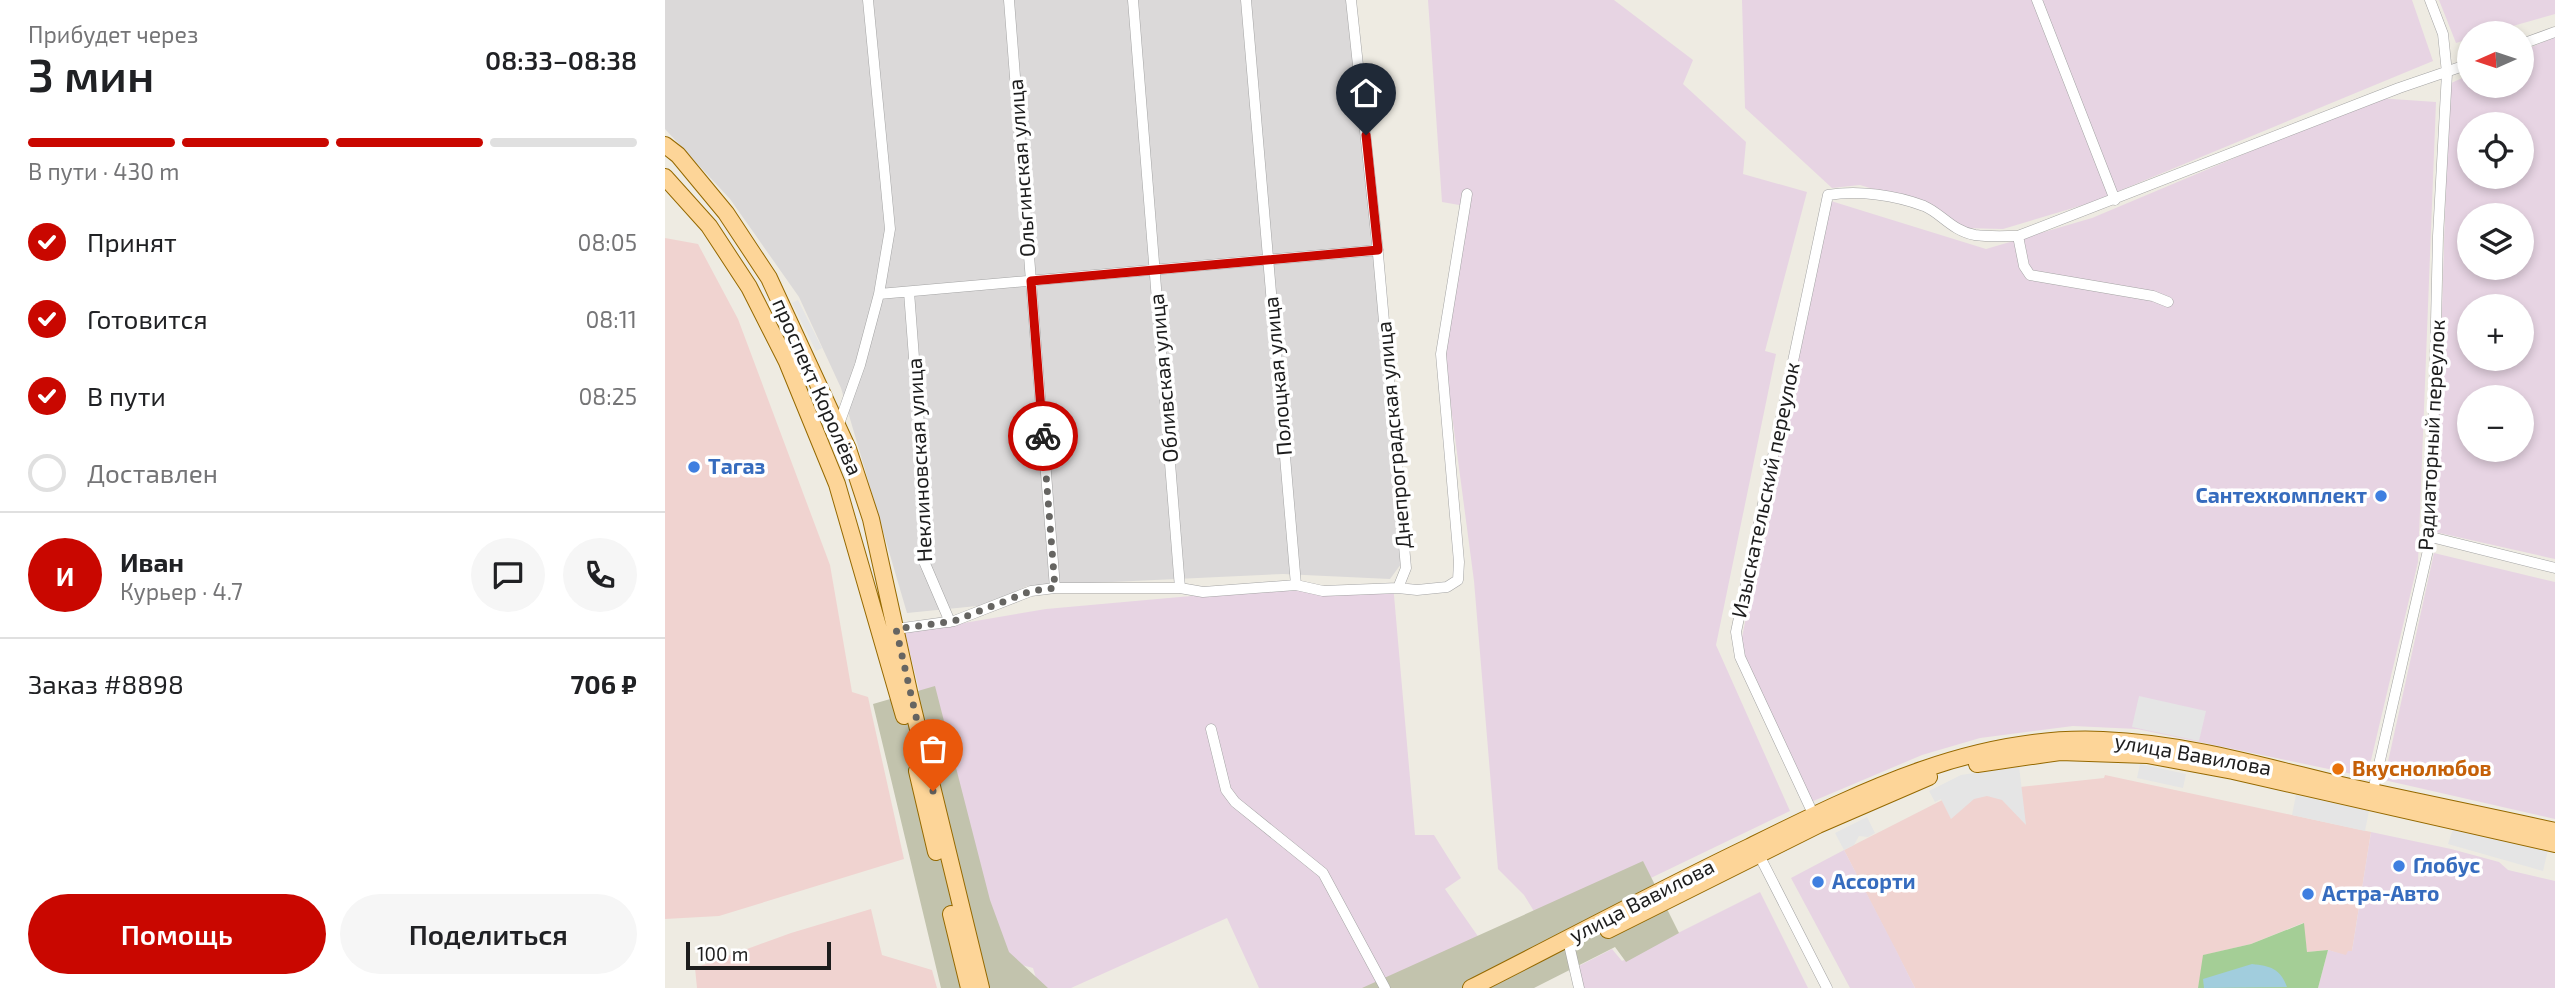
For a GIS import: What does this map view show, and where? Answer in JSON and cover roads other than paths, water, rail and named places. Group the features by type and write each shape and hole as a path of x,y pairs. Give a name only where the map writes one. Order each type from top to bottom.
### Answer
{"main road":[{"name":"проспект Королёва","path":"665,145 678,155 726,213 769,278 839,424 869,510 981,988"},
{"name":"проспект Королёва","path":"665,177 709,226 749,287 787,362 820,437 853,536 887,665 899,697 969,988"},
{"name":"улица Вавилова","path":"1471,988 1816,820 1893,779 1956,758 2059,740 2103,740 2189,750 2555,844"},
{"name":"улица Вавилова","path":"2372,798 2555,831"},
{"name":"улица Вавилова","path":"1493,988 1759,855 1816,820"}],"street":[{"path":"839,424 860,365 879,294 890,229 868,0"},
{"name":"Ольгинская улица","path":"1009,0 1055,588"},
{"name":"Обливская улица","path":"1133,0 1181,588"},
{"name":"Полоцкая улица","path":"1246,0 1296,585"},
{"name":"Днепроградская улица","path":"1351,0 1378,250 1406,568 1398,588"},
{"path":"2037,0 2115,200"},
{"name":"Радиаторный переулок","path":"2372,798 2431,537 2438,236 2447,73 2443,34 2430,0"},
{"path":"2534,40 2555,32"},
{"path":"2168,302 2153,296 2030,275 2024,266 2018,236 2399,88 2457,69"},
{"name":"Изыскательский переулок","path":"1816,820 1740,657 1736,632 1828,195 1844,192 1877,195 1926,207 1941,221 1974,235 2018,236"},
{"path":"896,629 950,622 1031,591 1055,588 1181,588 1203,592 1296,585 1323,591 1398,588 1417,590 1447,587 1458,580 1459,562 1441,354 1467,194"},
{"path":"879,294 1378,250"},
{"name":"Неклиновская улица","path":"909,292 926,516 923,559 950,622"},
{"path":"2431,537 2555,568"},
{"path":"1211,729 1226,790 1235,802 1322,873 1385,988"},
{"path":"1759,855 1827,988"},
{"path":"1570,949 1579,988"}],"water":[{"path":"2252,964 2274,969 2287,987 2204,988 2203,979"}],"place":[{"name":"Тагаз","path":"694,467"},
{"name":"Сантехкомплект","path":"2381,496"},
{"name":"Вкуснолюбов","path":"2338,769"},
{"name":"Глобус","path":"2399,866"},
{"name":"Ассорти","path":"1818,882"},
{"name":"Астра-Авто","path":"2308,894"}]}
